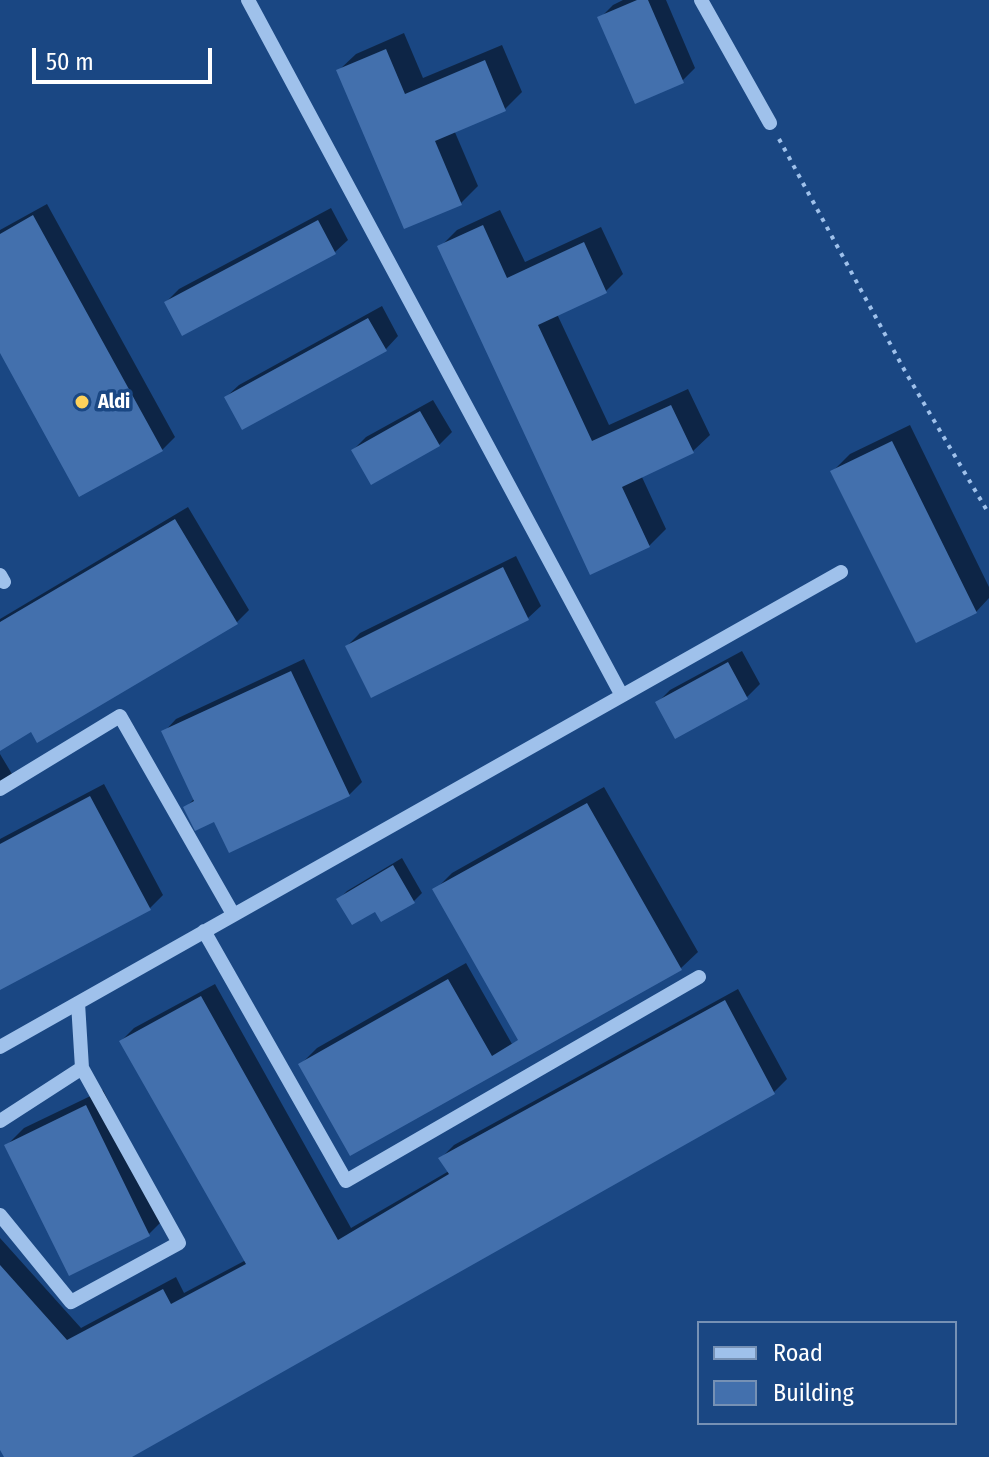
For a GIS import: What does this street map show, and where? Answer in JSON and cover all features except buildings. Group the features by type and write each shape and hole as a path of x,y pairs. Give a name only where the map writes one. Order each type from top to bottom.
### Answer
{"street":[{"path":"248,0 621,694"},
{"path":"701,0 770,123"},
{"path":"0,1047 841,572"},
{"path":"0,789 120,716 233,914"},
{"path":"204,931 346,1181 699,977"},
{"path":"0,1215 71,1302 179,1243 82,1068 78,1003"},
{"path":"0,1121 82,1068"}],"path":[{"path":"770,123 906,373 989,514"}],"place":[{"name":"Aldi","path":"82,402"}]}
